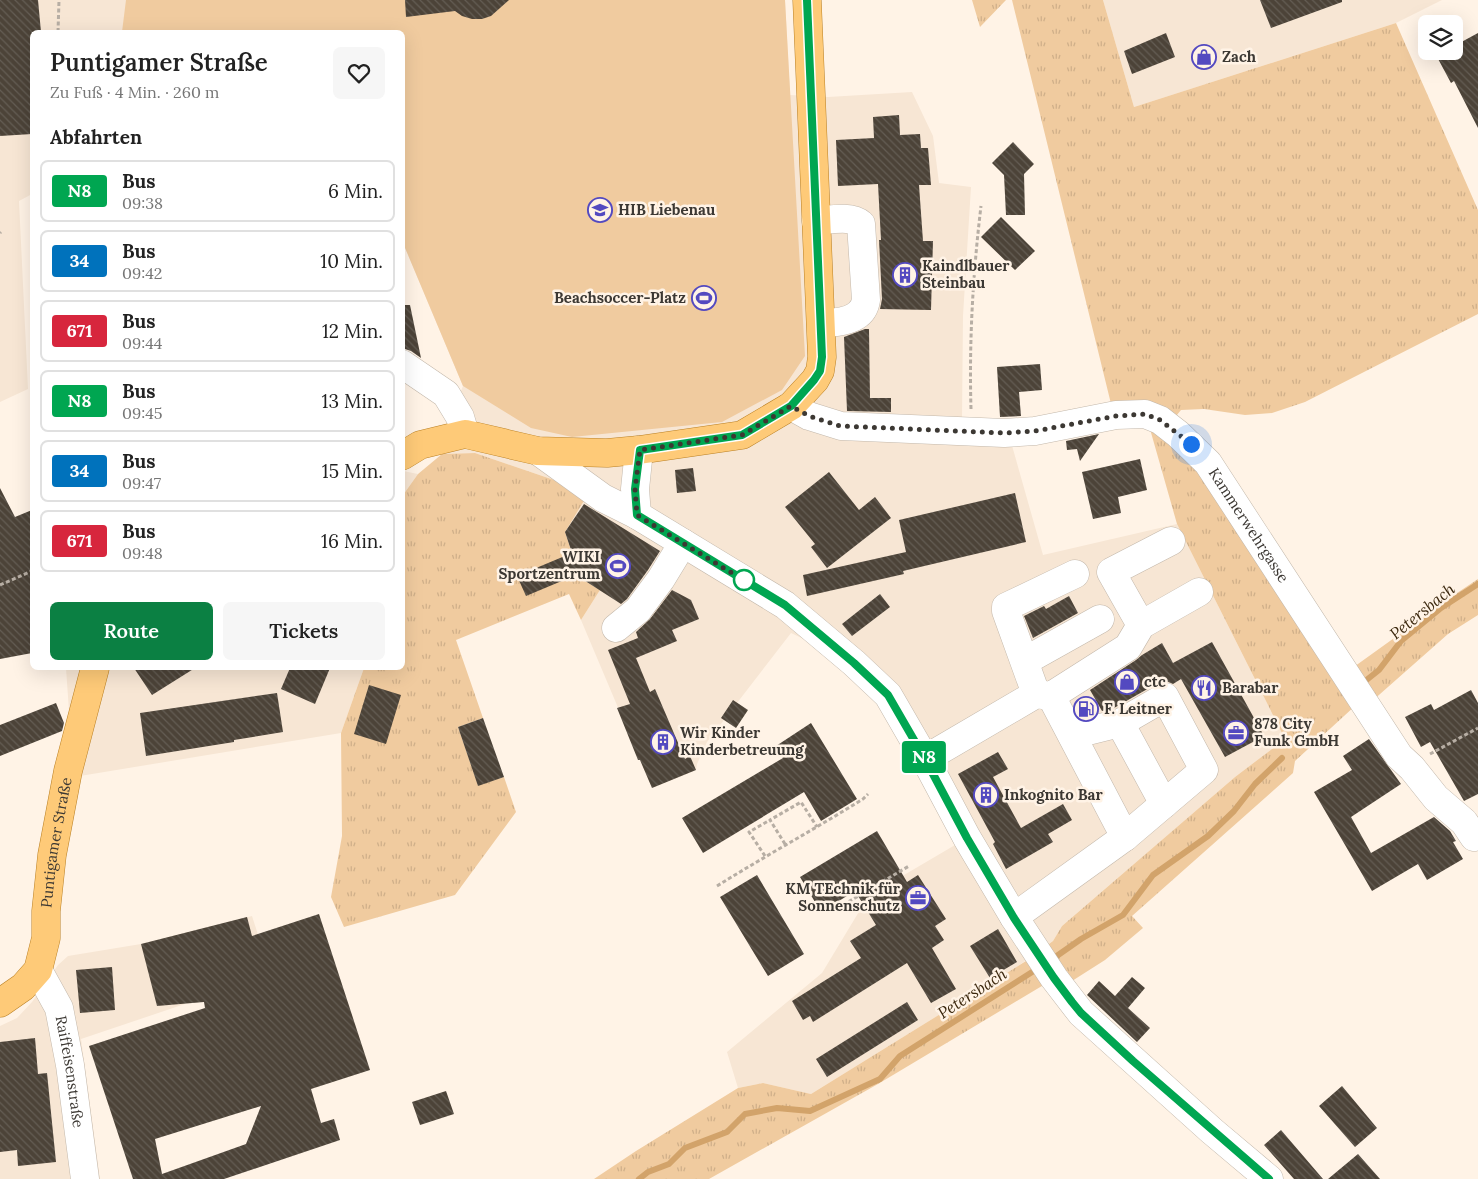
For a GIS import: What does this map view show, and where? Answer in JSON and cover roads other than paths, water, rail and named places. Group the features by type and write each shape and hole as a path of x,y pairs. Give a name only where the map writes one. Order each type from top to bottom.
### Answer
{"main road":[{"path":"405,454 420,445 465,434 538,451 607,453 640,450 742,435 791,406 820,371 822,357 807,0"},
{"name":"Puntigamer Straße","path":"0,1003 23,987 38,970 46,938 46,912 52,855 68,771 95,670"}],"street":[{"path":"816,221 844,220 858,221 861,224 866,300 861,312 851,318 839,322 821,324"},
{"path":"405,366 446,394 460,417 465,434"},
{"name":"Kammerwehrgasse","path":"791,406 809,416 840,426 972,432 1004,433 1035,431 1116,416 1145,414 1160,420 1178,434 1208,463 1405,762 1436,798 1464,822 1474,837"},
{"path":"637,515 635,489 640,450"},
{"path":"538,451 603,498 637,515 785,605 854,663 888,695 967,838 1014,918 1054,978 1081,1013 1212,1131 1269,1179"},
{"path":"1142,625 1111,572 1171,541"},
{"path":"616,628 638,610 661,579 683,543"},
{"path":"1075,574 1006,607 1006,611 1024,661 1044,695 1072,735 1124,837"},
{"path":"925,759 1128,647 1142,625 1199,592"},
{"path":"1024,661 1100,619"},
{"path":"1014,918 1124,837 1204,770 1165,696 1120,723 1072,735"},
{"path":"1120,723 1164,804"},
{"name":"Raiffeisenstraße","path":"38,970 60,1008 70,1065 84,1179"}],"waterway":[{"name":"Petersbach","path":"1364,682 1379,670 1401,641 1441,608 1478,584"},
{"name":"Petersbach","path":"1051,960 1081,939 1123,915 1153,875 1208,836 1234,811 1255,784 1282,758"},
{"name":"Petersbach","path":"639,1179 648,1172 669,1164 685,1148 727,1132 745,1114 777,1108 810,1111 880,1079 900,1056 1040,967"}],"place":[{"name":"Zach","path":"1204,57"},
{"name":"HIB Liebenau","path":"600,210"},
{"name":"Kaindlbauer Steinbau","path":"905,275"},
{"name":"Beachsoccer-Platz","path":"704,298"},
{"name":"WIKI Sportzentrum","path":"618,566"},
{"name":"ctc","path":"1127,682"},
{"name":"Barabar","path":"1204,688"},
{"name":"F. Leitner","path":"1086,709"},
{"name":"878 City Funk GmbH","path":"1236,733"},
{"name":"Wir Kinder Kinderbetreuung","path":"663,742"},
{"name":"Inkognito Bar","path":"986,795"},
{"name":"KM TEchnik für Sonnenschutz","path":"918,898"}]}
